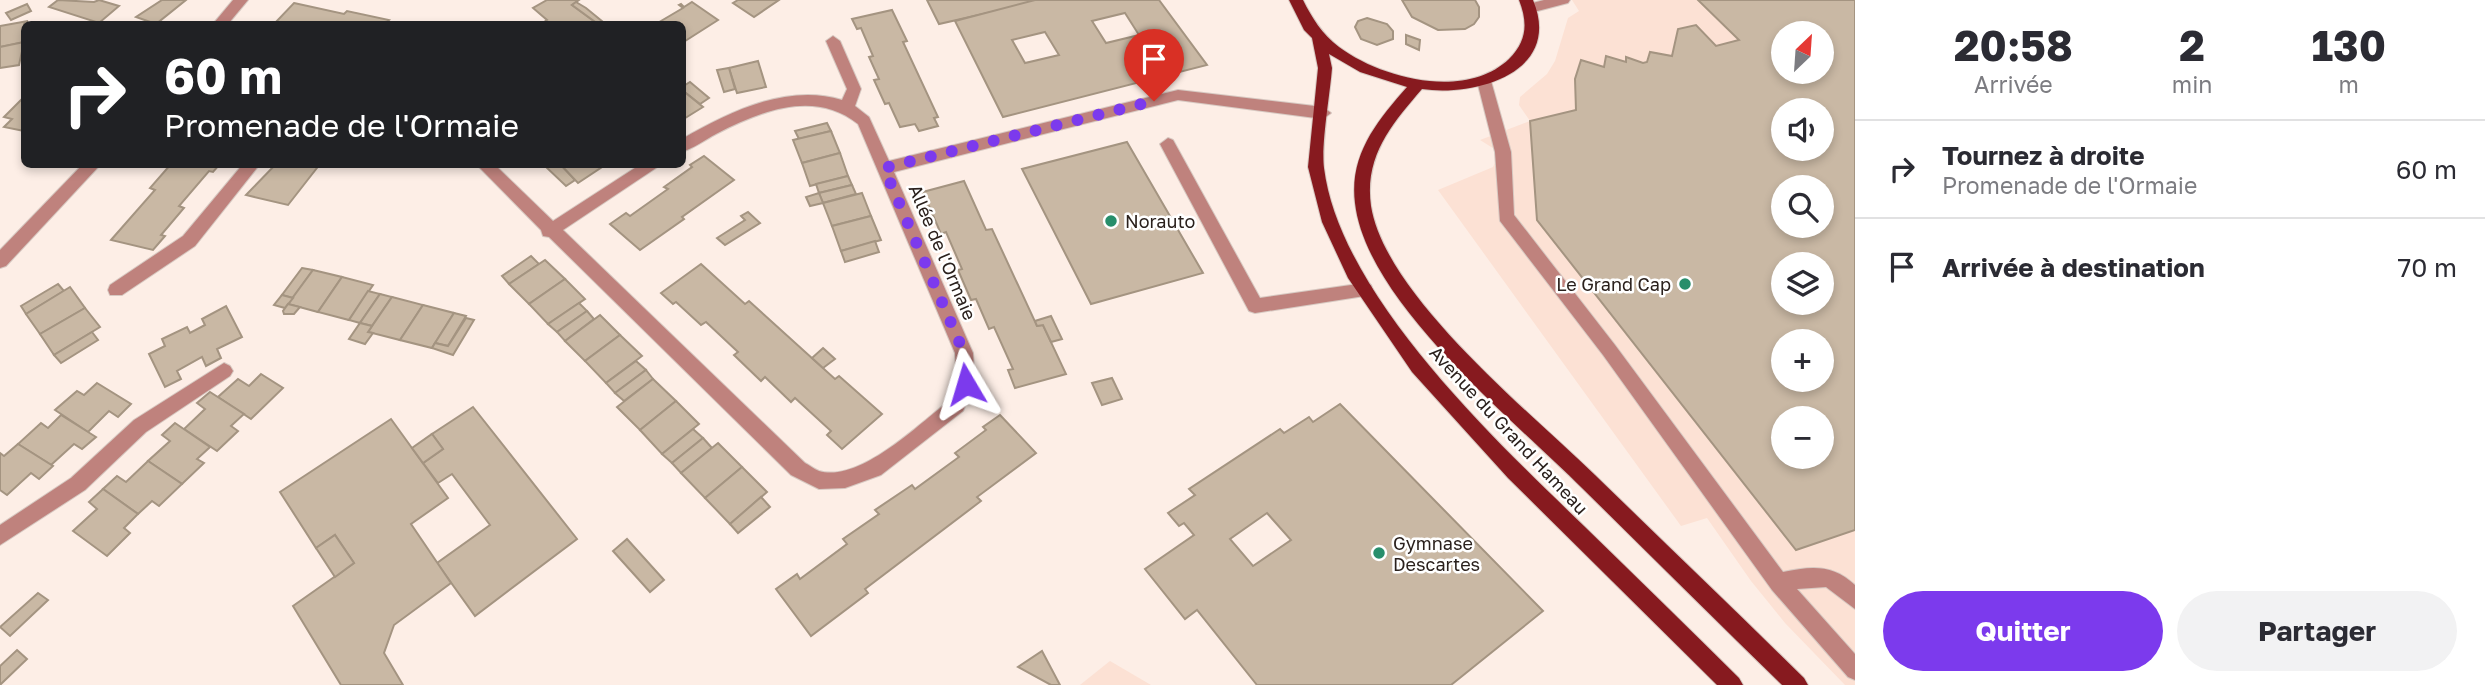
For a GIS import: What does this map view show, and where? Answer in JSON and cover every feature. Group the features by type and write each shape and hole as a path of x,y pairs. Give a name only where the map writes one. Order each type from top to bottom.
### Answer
{"main road":[{"name":"Avenue du Grand Hameau","path":"1296,0 1307,24 1320,39 1339,55 1363,68 1418,84 1463,85 1484,81 1505,71 1521,59 1532,35 1528,4"},
{"name":"Avenue du Grand Hameau","path":"1320,39 1325,68 1323,113 1317,146 1320,187 1330,222 1354,273 1418,366 1515,472 1732,685"},
{"name":"Avenue du Grand Hameau","path":"1418,84 1376,133 1363,165 1362,196 1368,225 1384,262 1415,307 1472,368 1797,685"}],"street":[{"path":"223,21 241,0"},
{"path":"1528,4 1563,0"},
{"path":"686,144 742,114 795,101 825,100 846,107 854,89 833,41"},
{"path":"1484,81 1503,152 1506,217 1609,350 1779,583 1855,670"},
{"path":"884,168 1178,94 1323,113"},
{"name":"Allée de l'Ormaie","path":"488,168 549,231 798,469 819,480 845,479 874,469 957,405 966,384 964,353 864,121 846,107"},
{"path":"1168,144 1255,306 1365,290"},
{"path":"0,261 89,168"},
{"path":"116,290 188,241 249,168"},
{"path":"549,231 648,168"},
{"path":"0,536 78,484 140,426 224,371"},
{"path":"1779,583 1822,574 1841,583 1855,599"}],"shaded area":[{"name":"Le Grand Cap","path":"1572,0 1855,0 1855,685 1845,685 1785,623 1751,581 1707,518 1681,526 1438,190 1493,167 1497,159 1496,150 1480,140 1530,121 1519,105 1520,97 1547,74 1555,61 1568,18 1579,11"},
{"path":"1110,661 1151,685 1080,685"}],"building":[{"path":"58,0 99,0 119,6 101,21 93,21 49,7"},
{"path":"162,0 186,0 160,21 136,17"},
{"path":"547,0 579,0 572,5 594,21 546,21 533,8"},
{"path":"738,0 779,0 754,17 733,3"},
{"path":"927,0 1035,0 1036,2 939,24"},
{"path":"1035,0 1159,0 1207,65 1003,117 955,21","holes":["1125,13 1139,35 1106,43 1092,21","1045,32 1059,55 1025,63 1012,40"]},
{"path":"1402,0 1475,0 1479,7 1479,17 1465,29 1438,30 1412,17"},
{"name":"Le Grand Cap","path":"1698,0 1855,0 1855,530 1796,550 1537,220 1530,121 1576,110 1575,79 1581,60 1604,67 1606,56 1626,62 1626,57 1643,63 1647,62 1650,52 1672,56 1678,29 1696,25 1716,46 1739,40"},
{"path":"576,2 602,21 594,21 572,5"},
{"path":"692,2 718,20 686,40 686,21 661,21 683,8 679,5 684,7"},
{"path":"294,3 389,20 388,21 277,21"},
{"path":"27,4 31,11 11,20 6,13"},
{"path":"892,10 907,41 903,42 938,117 934,118 938,126 919,131 915,124 900,127 874,80 879,79 869,57 873,56 861,28 857,29 852,19"},
{"path":"1367,18 1387,24 1393,31 1393,39 1377,45 1361,39 1355,27 1358,21"},
{"path":"21,22 21,43 0,47 0,26"},
{"path":"1406,35 1420,40 1419,50 1406,44"},
{"path":"21,43 19,65 0,68 0,47"},
{"path":"758,61 766,87 737,93 729,68"},
{"path":"729,68 735,89 724,92 717,70"},
{"path":"690,82 709,98 700,104 686,93 686,84"},
{"path":"686,93 703,107 686,118"},
{"path":"21,100 21,130 4,127 12,119 4,117"},
{"path":"827,123 831,131 799,139 795,131"},
{"path":"831,131 840,153 802,163 793,140"},
{"name":"Norauto","path":"1127,142 1203,273 1091,304 1022,169"},
{"path":"840,153 848,176 810,186 802,163"},
{"path":"704,156 734,180 682,217 684,219 640,250 610,224 626,213 630,216 668,189 664,187"},
{"path":"168,168 216,168 213,172 209,171 179,206 184,208 161,235 165,236 153,250 111,240 155,190 150,188"},
{"path":"272,168 317,168 288,205 246,195"},
{"path":"547,168 564,168 575,180 566,186"},
{"path":"564,168 600,168 578,183"},
{"path":"848,176 852,185 819,193 816,184"},
{"path":"964,181 986,230 992,229 1037,326 1043,325 1066,374 1015,388 1008,370 1013,369 994,327 989,329 976,299 971,300 958,270 962,269 946,232 941,234 929,206 925,207 919,193"},
{"path":"852,185 856,194 823,203 819,193"},
{"path":"819,193 823,203 810,206 806,197"},
{"path":"862,193 871,216 832,226 823,203"},
{"path":"748,212 760,223 725,245 717,238 745,220 741,216"},
{"path":"871,216 881,240 841,251 832,226"},
{"path":"875,241 879,252 845,262 841,251"},
{"path":"531,256 539,264 509,284 502,276"},
{"path":"545,260 565,279 529,304 509,284"},
{"path":"701,264 745,304 749,301 835,379 839,376 882,414 842,449 827,435 831,431 795,398 791,402 765,377 761,381 734,355 738,352 706,322 701,325 676,302 673,304 661,293"},
{"path":"302,268 313,270 293,298 282,295"},
{"path":"313,270 342,277 318,312 288,304"},
{"path":"342,277 373,285 349,320 318,312"},
{"path":"565,279 585,299 548,324 529,304"},
{"path":"58,284 64,291 26,314 21,306"},
{"path":"70,287 85,308 40,334 26,314"},
{"path":"368,291 380,294 360,323 349,320"},
{"path":"380,294 392,297 372,326 360,323"},
{"path":"282,295 293,298 285,308 274,305"},
{"path":"392,297 423,305 400,340 368,332"},
{"path":"579,303 587,311 557,332 548,324"},
{"path":"288,304 300,307 294,314 284,314"},
{"path":"423,305 454,313 432,348 400,340"},
{"path":"226,306 242,337 217,349 221,358 206,366 202,357 177,371 181,379 165,387 149,354 165,346 162,339 187,327 190,333 205,325 202,319"},
{"path":"85,308 100,327 54,355 40,334"},
{"path":"587,311 594,319 565,341 557,332"},
{"path":"454,313 466,316 448,346 435,343"},
{"path":"600,315 620,335 585,361 565,341"},
{"path":"1051,316 1062,339 1051,342 1043,325 1037,326 1035,321"},
{"path":"466,318 474,320 453,355 432,348 435,343 448,346"},
{"path":"360,323 372,326 368,332 373,333 365,344 349,339"},
{"path":"92,332 98,340 61,363 54,355"},
{"path":"620,335 642,356 606,383 585,361"},
{"path":"823,348 835,359 823,368 812,358"},
{"path":"636,361 646,370 615,393 606,383"},
{"path":"646,370 653,379 624,401 615,393"},
{"path":"261,374 283,388 251,419 218,397 238,379 249,386"},
{"path":"1112,378 1122,399 1102,405 1092,383"},
{"path":"653,379 676,401 640,430 617,407"},
{"path":"97,383 131,404 118,417 109,411 88,432 55,410 77,391 84,395"},
{"path":"210,392 244,414 231,426 238,431 217,451 184,429 205,409 197,403"},
{"path":"676,401 699,424 662,454 640,430"},
{"name":"Gymnase Descartes","path":"1340,404 1543,611 1451,685 1257,685 1197,610 1185,619 1145,569 1194,535 1184,523 1179,526 1168,513 1195,495 1189,489 1280,429 1284,433 1309,417 1313,422","holes":["1267,513 1291,540 1253,566 1230,539"]},
{"path":"473,407 577,539 475,616 437,563 490,525 452,474 438,483 423,463 443,449 432,434"},
{"path":"61,415 96,437 82,449 74,444 51,465 18,444 41,423 48,428"},
{"path":"1000,415 1036,453 977,497 981,501 865,589 868,593 811,636 776,589 797,574 800,579 847,544 843,539 879,514 875,510 912,485 915,489 959,457 955,453 986,430 983,427"},
{"path":"391,419 448,498 411,524 451,583 394,625 384,653 403,685 341,685 293,606 354,563 335,535 316,548 280,492"},
{"path":"175,423 210,447 197,459 204,463 182,484 148,461 170,441 162,435"},
{"path":"693,429 703,438 672,463 662,454"},
{"path":"432,434 443,449 423,463 412,448"},
{"path":"703,438 712,448 681,473 672,463"},
{"path":"718,443 742,467 705,498 681,473"},
{"path":"18,444 53,466 39,479 31,473 7,495 0,490 0,453 4,456"},
{"path":"148,461 182,484 159,506 152,501 138,514 103,489 117,476 126,482"},
{"path":"742,467 767,492 730,524 705,498"},
{"path":"103,489 138,514 124,528 130,533 107,556 73,531 97,509 89,502"},
{"path":"761,497 770,507 738,533 730,524"},
{"path":"335,535 354,563 335,577 316,548"},
{"path":"627,539 664,580 650,592 613,551"},
{"path":"38,593 48,600 10,636 0,627"},
{"path":"17,650 27,659 0,685 0,666"},
{"path":"1042,651 1060,685 1051,685 1018,667"}],"place":[{"name":"Norauto","path":"1111,221"},
{"name":"Le Grand Cap","path":"1685,284"},
{"name":"Gymnase Descartes","path":"1379,553"}],"route":[{"path":"966,384 964,353 884,168 1154,101"}]}
